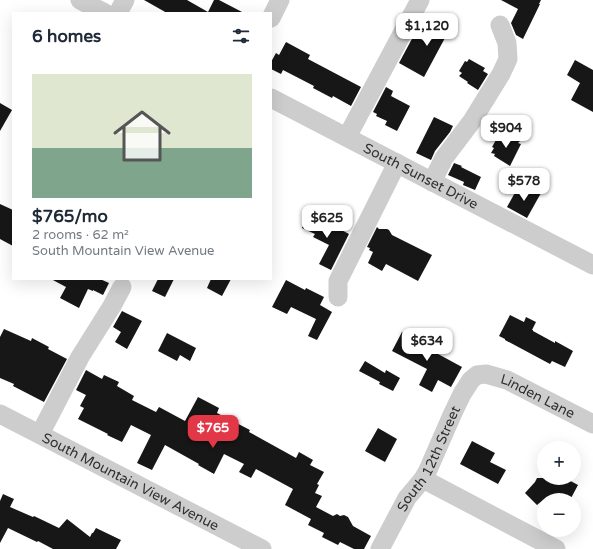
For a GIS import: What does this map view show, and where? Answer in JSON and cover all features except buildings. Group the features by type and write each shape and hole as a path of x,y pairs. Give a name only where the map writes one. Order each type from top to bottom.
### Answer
{"street":[{"path":"80,0 103,12"},
{"path":"119,12 125,0"},
{"path":"272,16 280,0"},
{"path":"347,137 420,0"},
{"path":"432,182 444,158 472,122 501,74 508,59 507,43 500,25"},
{"name":"South Sunset Drive","path":"272,99 593,265"},
{"path":"338,297 338,281 397,163"},
{"path":"40,434 80,356 112,306 122,287"},
{"name":"Linden Lane","path":"482,374 493,375 507,380 593,424"},
{"name":"South 12th Street","path":"380,549 407,498 423,479 462,394 471,380 477,375 482,374"},
{"name":"South Mountain View Avenue","path":"0,414 262,549"},
{"path":"423,479 556,549"}]}
